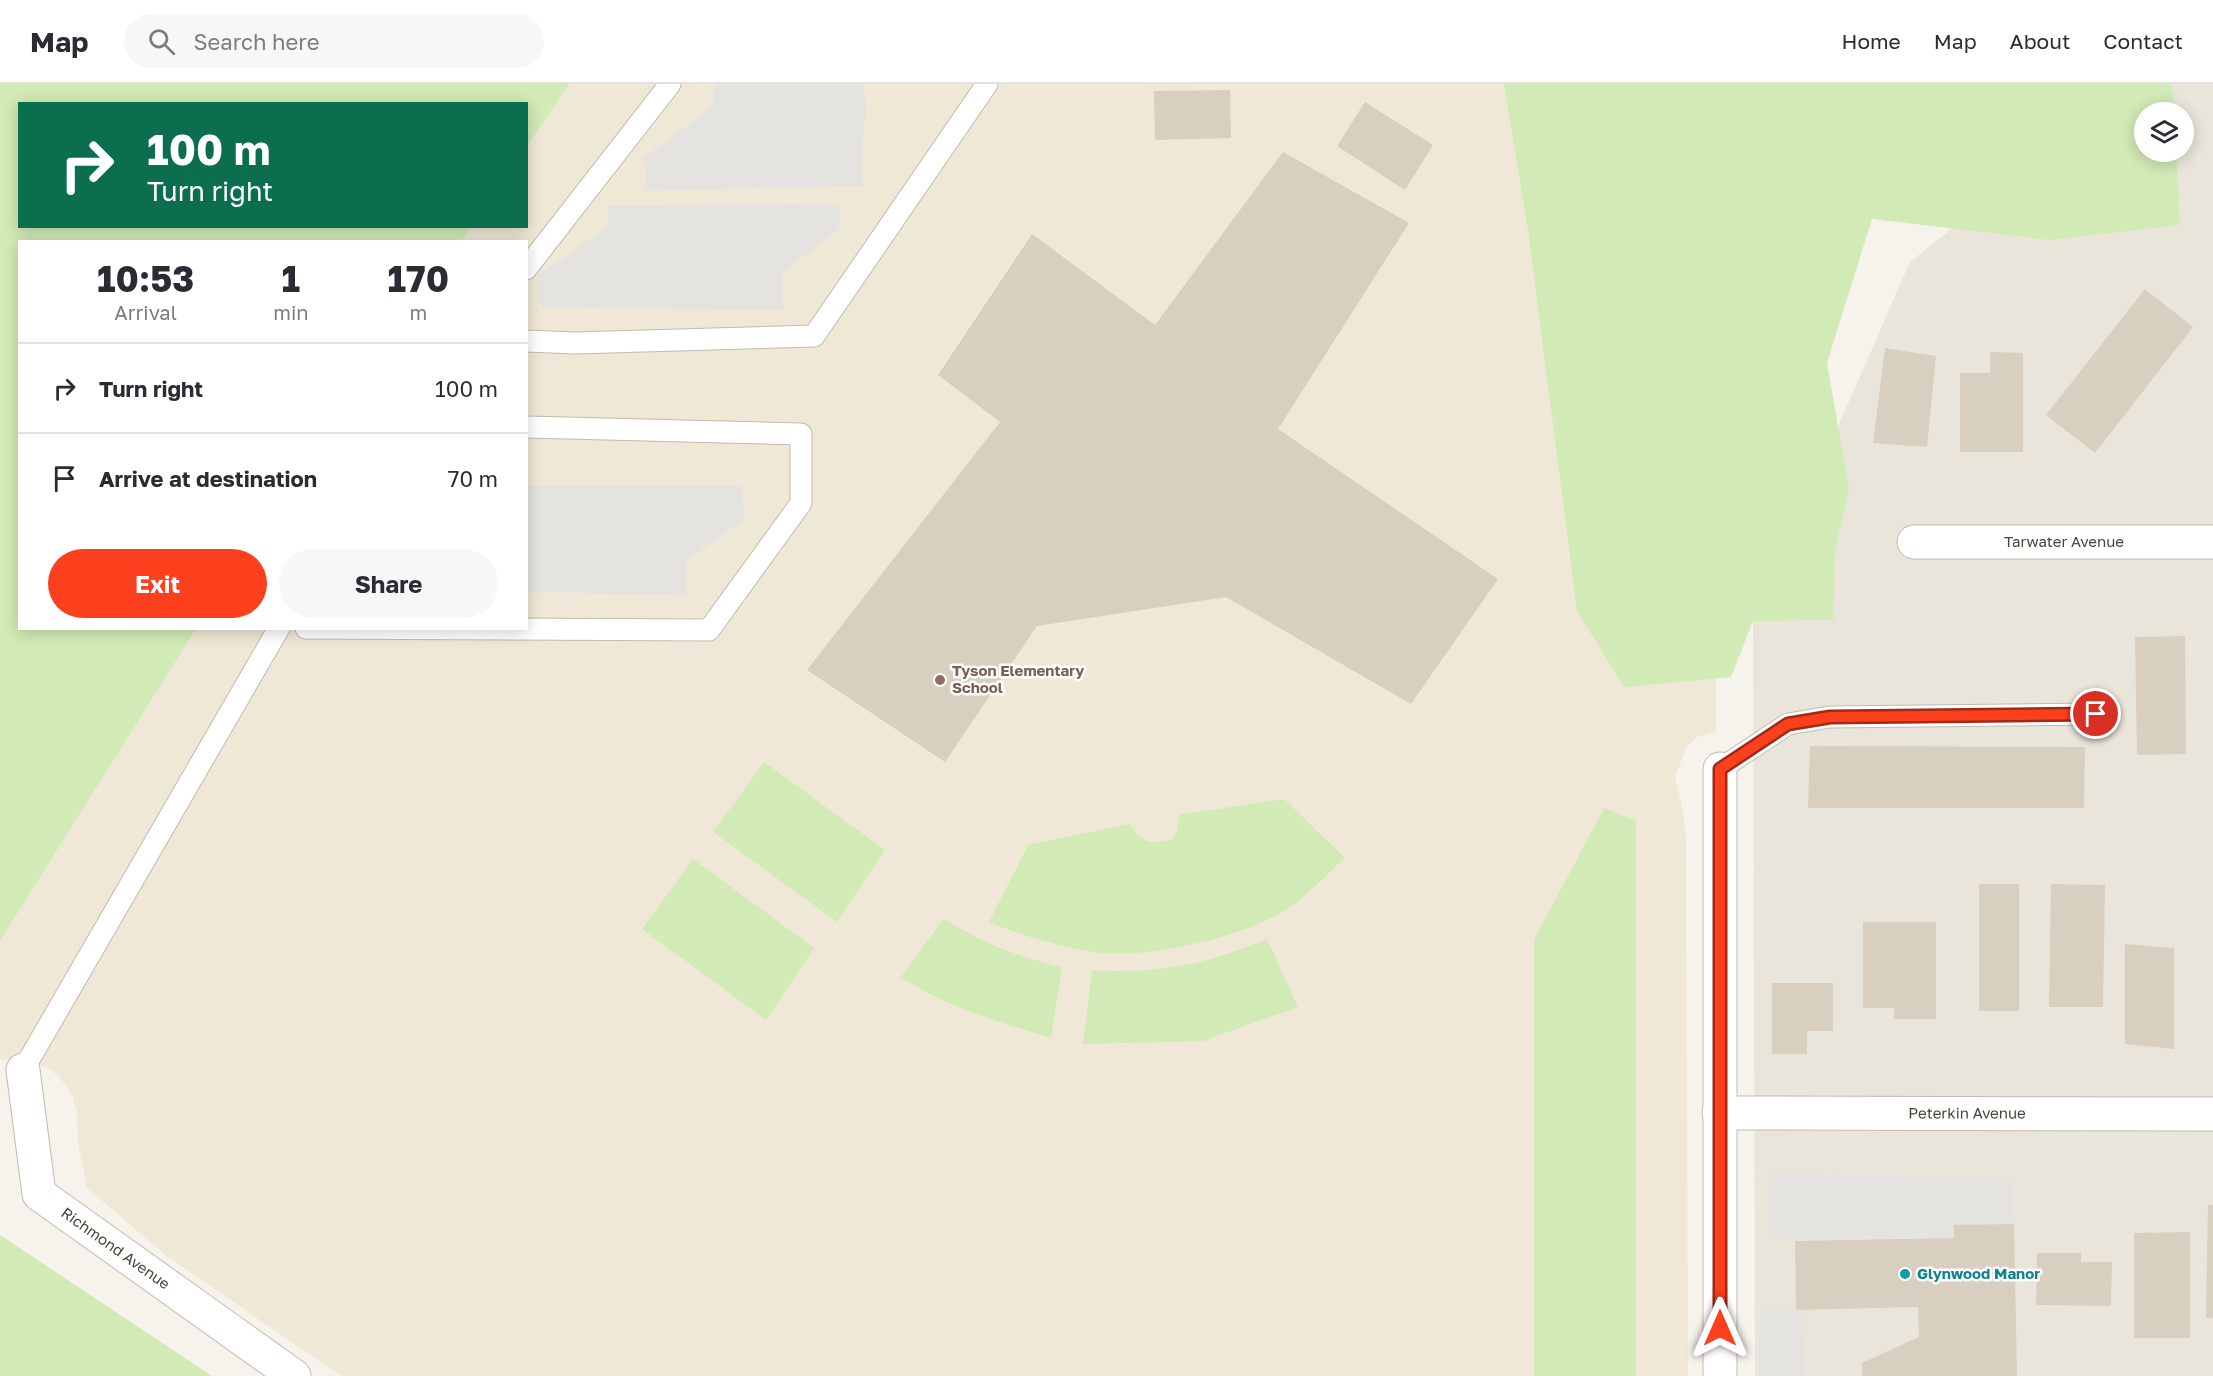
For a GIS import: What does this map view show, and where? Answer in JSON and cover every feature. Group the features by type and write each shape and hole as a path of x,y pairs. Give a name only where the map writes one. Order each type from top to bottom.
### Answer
{"street":[{"name":"Tarwater Avenue","path":"1914,542 2213,542"},
{"path":"1720,769 1720,1376"},
{"name":"Richmond Avenue","path":"23,1070 39,1194 294,1376"},
{"name":"Peterkin Avenue","path":"1719,1113 2213,1114"}],"lane":[{"path":"528,266 670,84"},
{"path":"528,341 575,343 814,336 987,84"},
{"path":"528,427 801,434 801,503 709,630 528,629"},
{"path":"23,1070 278,630"},
{"path":"1720,769 1788,724 1830,717 2096,714"}],"shaded area":[{"name":"Tyson Elementary School","path":"569,84 1719,84 1716,731 1697,737 1687,746 1675,777 1683,811 1686,838 1688,1376 341,1376 168,1257 87,1188 78,1144 77,1113 72,1094 51,1070 27,1061 0,1059 0,941 195,630 528,630 528,240 462,240 470,228 528,228 528,145"},
{"path":"715,84 864,84 866,112 861,158 863,186 645,191 644,157 713,106"},
{"path":"2132,84 2213,84 2213,1376 1755,1376 1753,621 1910,262"},
{"path":"839,203 840,228 782,274 783,310 541,308 538,275 607,228 608,206"},
{"path":"528,486 741,486 745,518 685,562 686,595 528,592"},
{"path":"1769,1174 2012,1178 2014,1224 1954,1225 1954,1238 1770,1237"},
{"path":"1760,1309 1801,1310 1804,1376 1758,1376"}],"green space":[{"path":"0,84 569,84 528,145 528,102 18,102 18,228 470,228 462,240 18,240 18,630 195,630 0,941"},
{"path":"1504,84 2172,84 2173,102 2134,102 2134,162 2177,162 2180,225 2050,240 1872,219 1827,363 1849,489 1835,551 1833,620 1753,621 1731,677 1624,687 1577,611 1528,230"},
{"path":"764,762 885,850 837,922 713,832"},
{"path":"1284,799 1345,858 1287,909 1246,929 1194,944 1139,953 1115,954 1053,944 989,922 1028,845 1129,824 1143,839 1153,842 1166,841 1173,839 1178,829 1179,815"},
{"path":"1604,808 1636,821 1636,1376 1534,1376 1534,940"},
{"path":"693,859 814,948 766,1020 642,929"},
{"path":"944,918 971,935 1000,948 1062,967 1051,1038 956,1006 901,977"},
{"path":"1267,939 1298,1007 1203,1041 1083,1044 1092,970 1138,971 1181,966 1223,955"},
{"path":"0,1235 212,1376 0,1376"}],"building":[{"path":"1230,90 1231,138 1155,140 1154,91"},
{"path":"1365,102 1433,145 1405,190 1337,146"},
{"path":"1283,152 1409,223 1278,429 1498,579 1411,704 1226,597 1037,626 945,762 807,670 1000,422 938,375 1032,234 1155,325"},
{"path":"2145,289 2193,327 2095,453 2046,415"},
{"path":"1885,348 1936,356 1927,447 1873,443"},
{"path":"1990,352 2023,353 2023,452 1960,452 1960,373 1990,373"},
{"path":"2185,636 2186,754 2137,755 2135,637"},
{"path":"1810,746 2085,747 2084,808 1808,808"},
{"path":"1979,884 2019,884 2019,1011 1979,1011"},
{"path":"2051,884 2105,885 2103,1007 2049,1007"},
{"path":"1863,922 1936,922 1936,1019 1894,1019 1894,1008 1863,1008"},
{"path":"2125,944 2174,948 2174,1049 2125,1044"},
{"path":"1772,983 1833,983 1833,1031 1807,1031 1807,1054 1772,1054"},
{"path":"2208,1205 2213,1205 2213,1318 2206,1318"},
{"name":"Glynwood Manor","path":"2014,1224 2017,1376 1862,1376 1862,1363 1919,1337 1918,1307 1796,1310 1795,1241 1954,1238 1954,1225"},
{"path":"2190,1232 2190,1338 2134,1338 2134,1233"},
{"path":"2037,1253 2081,1253 2081,1262 2112,1262 2111,1306 2036,1305"}],"place":[{"name":"Tyson Elementary School","path":"940,680"},
{"name":"Glynwood Manor","path":"1905,1274"}],"route":[{"path":"1720,1328 1718,1064 1720,769 1788,724 1830,717 2096,714"}]}
